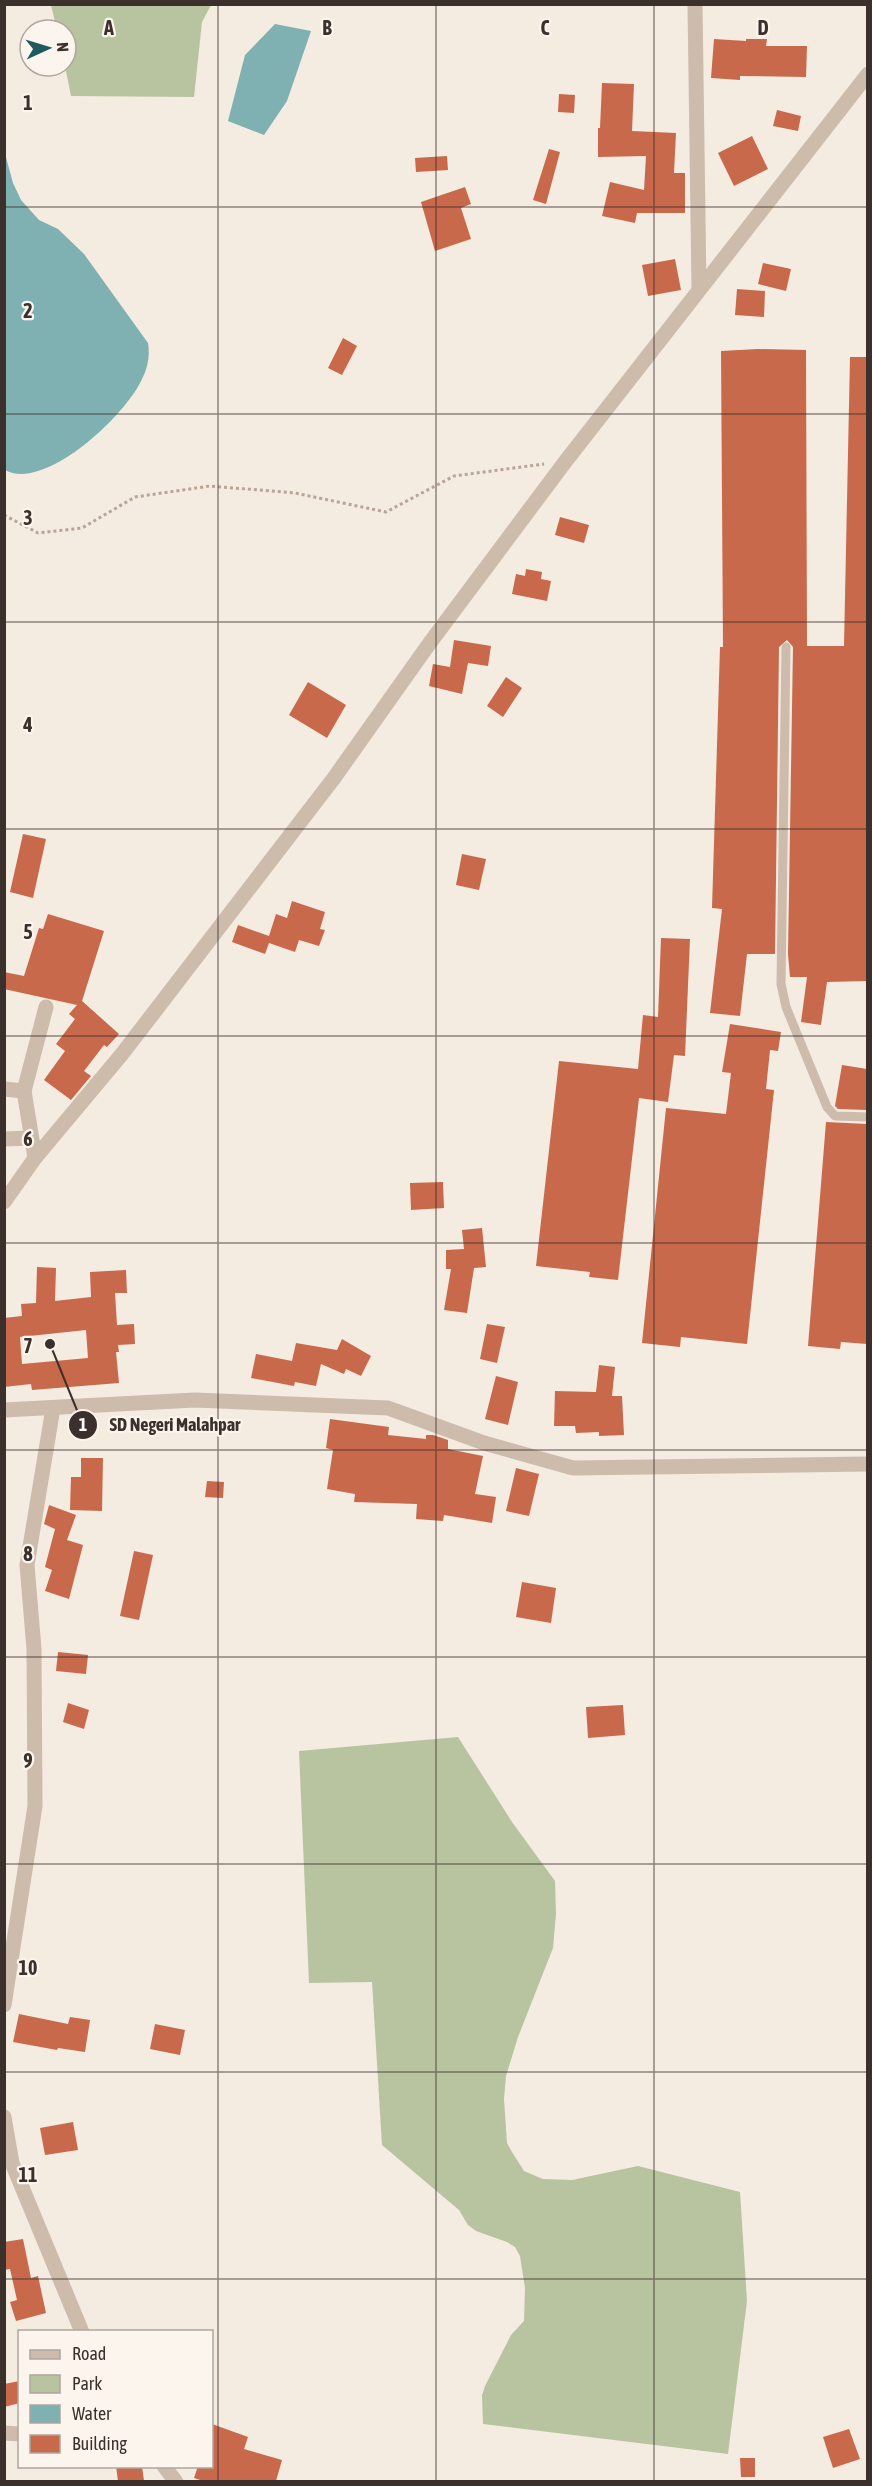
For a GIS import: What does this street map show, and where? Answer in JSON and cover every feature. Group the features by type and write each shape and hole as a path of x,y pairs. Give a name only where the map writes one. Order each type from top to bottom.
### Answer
{"street":[{"path":"695,4 699,289"},
{"path":"4,1202 34,1158 122,1054 334,778 429,644 565,462 867,74"},
{"path":"34,1158 30,1138 30,1116 24,1091 46,1007"},
{"path":"4,1089 24,1091"},
{"path":"4,1139 30,1138"},
{"path":"4,1410 195,1400 388,1408 484,1443 573,1468 867,1464"},
{"path":"4,2005 35,1806 34,1649 27,1565 52,1408"},
{"path":"4,2117 12,2163 82,2330"},
{"path":"166,2468 176,2481"}],"lane":[{"path":"786,647 781,984 786,1007 827,1107 835,1116 867,1117"}],"path":[{"path":"4,515 38,533 82,528 135,497 210,486 295,493 386,513 454,476 565,462"}],"green space":[{"path":"51,5 211,5 202,22 194,97 71,96 67,78 78,78 78,18 54,18"},
{"path":"458,1737 512,1822 555,1881 556,1914 553,1948 518,2037 506,2076 504,2099 507,2143 512,2152 524,2171 543,2179 572,2180 638,2166 740,2192 747,2301 728,2454 483,2424 482,2395 485,2386 511,2335 524,2321 525,2288 520,2256 515,2247 507,2242 476,2231 468,2225 459,2210 382,2145 372,1982 309,1983 299,1751"}],"water":[{"path":"275,24 311,31 287,101 264,135 228,121 245,55"},
{"path":"4,150 13,183 21,200 39,220 58,229 84,254 148,343 149,348 146,370 142,379 119,412 102,429 62,460 41,470 22,474 5,470"}],"building":[{"path":"714,39 746,41 746,39 767,39 766,46 807,46 806,77 740,76 740,80 711,78"},
{"path":"602,83 634,84 632,131 676,133 674,173 685,173 685,213 637,213 635,223 602,216 610,182 644,190 646,156 598,157"},
{"path":"559,94 575,95 574,113 558,112"},
{"path":"777,110 801,116 798,131 773,126"},
{"path":"752,136 768,169 734,186 718,153"},
{"path":"549,149 560,152 546,204 533,200"},
{"path":"447,156 448,170 416,172 415,158"},
{"path":"465,187 471,204 461,208 471,239 435,251 421,202"},
{"path":"675,259 681,290 648,296 642,265"},
{"path":"763,263 791,269 786,291 758,284"},
{"path":"737,289 765,291 764,317 735,315"},
{"path":"343,338 357,346 342,375 328,368"},
{"path":"806,350 807,646 844,646 850,357 867,357 867,981 827,982 821,1025 801,1022 807,977 790,977 788,954 793,647 787,640 779,647 775,954 747,954 740,1016 710,1013 722,909 712,908 720,647 723,647 721,351"},
{"path":"560,517 589,525 584,543 555,535"},
{"path":"526,569 542,572 541,579 551,581 547,601 512,594 516,574 525,576"},
{"path":"454,640 491,646 488,666 468,663 462,694 429,686 433,664 450,667"},
{"path":"506,677 522,688 503,717 487,706"},
{"path":"308,682 346,705 327,738 289,715"},
{"path":"23,834 46,839 33,898 10,892"},
{"path":"462,854 486,859 479,890 456,885"},
{"path":"292,901 325,912 320,929 325,930 319,946 299,940 295,952 269,943 265,954 232,942 238,925 269,936 276,914 287,918"},
{"path":"48,914 104,931 82,1001 119,1034 107,1047 104,1045 84,1071 91,1076 71,1100 44,1080 65,1051 56,1044 75,1019 69,1014 77,1005 4,989 4,972 24,976 39,928 43,929"},
{"path":"661,938 690,939 685,1056 674,1055 668,1102 639,1098 618,1280 589,1277 590,1272 536,1266 559,1061 638,1069 643,1015 658,1017"},
{"path":"730,1024 781,1032 778,1051 770,1050 766,1089 774,1090 747,1344 681,1337 680,1347 642,1343 666,1108 726,1114 731,1073 722,1072"},
{"path":"842,1065 867,1069 867,1110 838,1109 835,1106"},
{"path":"826,1122 867,1124 867,1344 841,1342 840,1349 808,1346"},
{"path":"443,1182 444,1208 411,1210 410,1183"},
{"path":"482,1228 486,1267 474,1268 467,1313 444,1310 451,1269 446,1269 446,1250 464,1249 462,1230"},
{"path":"37,1267 56,1268 55,1301 91,1297 90,1272 126,1270 127,1293 115,1293 117,1325 134,1324 135,1344 118,1345 119,1352 116,1352 119,1383 32,1390 31,1384 4,1387 4,1318 22,1316 21,1304 36,1303","holes":["86,1330 88,1358 22,1364 20,1337"]},
{"path":"487,1324 505,1327 497,1363 480,1359"},
{"path":"342,1339 371,1356 361,1376 346,1369 344,1374 321,1364 316,1386 295,1382 294,1386 251,1378 256,1354 292,1361 296,1343 337,1350"},
{"path":"599,1365 615,1367 612,1396 622,1396 624,1435 599,1436 599,1432 576,1433 575,1426 554,1426 555,1391 596,1392"},
{"path":"496,1376 518,1382 508,1425 485,1419"},
{"path":"330,1419 389,1427 388,1435 426,1439 426,1435 433,1435 448,1440 448,1449 483,1456 475,1494 496,1497 492,1523 444,1515 443,1521 416,1519 417,1504 354,1502 355,1494 327,1489 333,1450 326,1448"},
{"path":"81,1458 103,1458 102,1511 70,1510 71,1477 81,1477"},
{"path":"516,1468 539,1474 529,1516 506,1511"},
{"path":"207,1481 224,1482 223,1498 205,1497"},
{"path":"49,1505 76,1515 67,1540 83,1545 69,1599 45,1591 52,1570 45,1567 55,1529 44,1524"},
{"path":"134,1551 153,1555 139,1620 120,1616"},
{"path":"522,1582 556,1588 551,1623 516,1617"},
{"path":"58,1652 88,1655 86,1674 56,1671"},
{"path":"68,1703 89,1710 84,1729 63,1722"},
{"path":"623,1705 625,1735 588,1738 586,1707"},
{"path":"19,2014 68,2024 70,2017 90,2020 85,2052 58,2048 57,2050 13,2042"},
{"path":"155,2024 185,2030 180,2055 150,2049"},
{"path":"73,2122 78,2150 45,2155 40,2128"},
{"path":"23,2239 31,2278 38,2276 46,2313 16,2321 10,2302 17,2300 10,2269 4,2270 4,2242"},
{"path":"18,2381 18,2404 4,2407 4,2384"},
{"path":"213,2424 248,2437 244,2449 282,2460 276,2481 203,2481 194,2478 197,2468 213,2468"},
{"path":"849,2429 860,2459 833,2468 823,2437"},
{"path":"740,2458 755,2458 755,2477 741,2477"},
{"path":"116,2468 142,2468 144,2481 118,2481"}],"place":[{"name":"SD Negeri Malahpar","path":"50,1344"}]}
